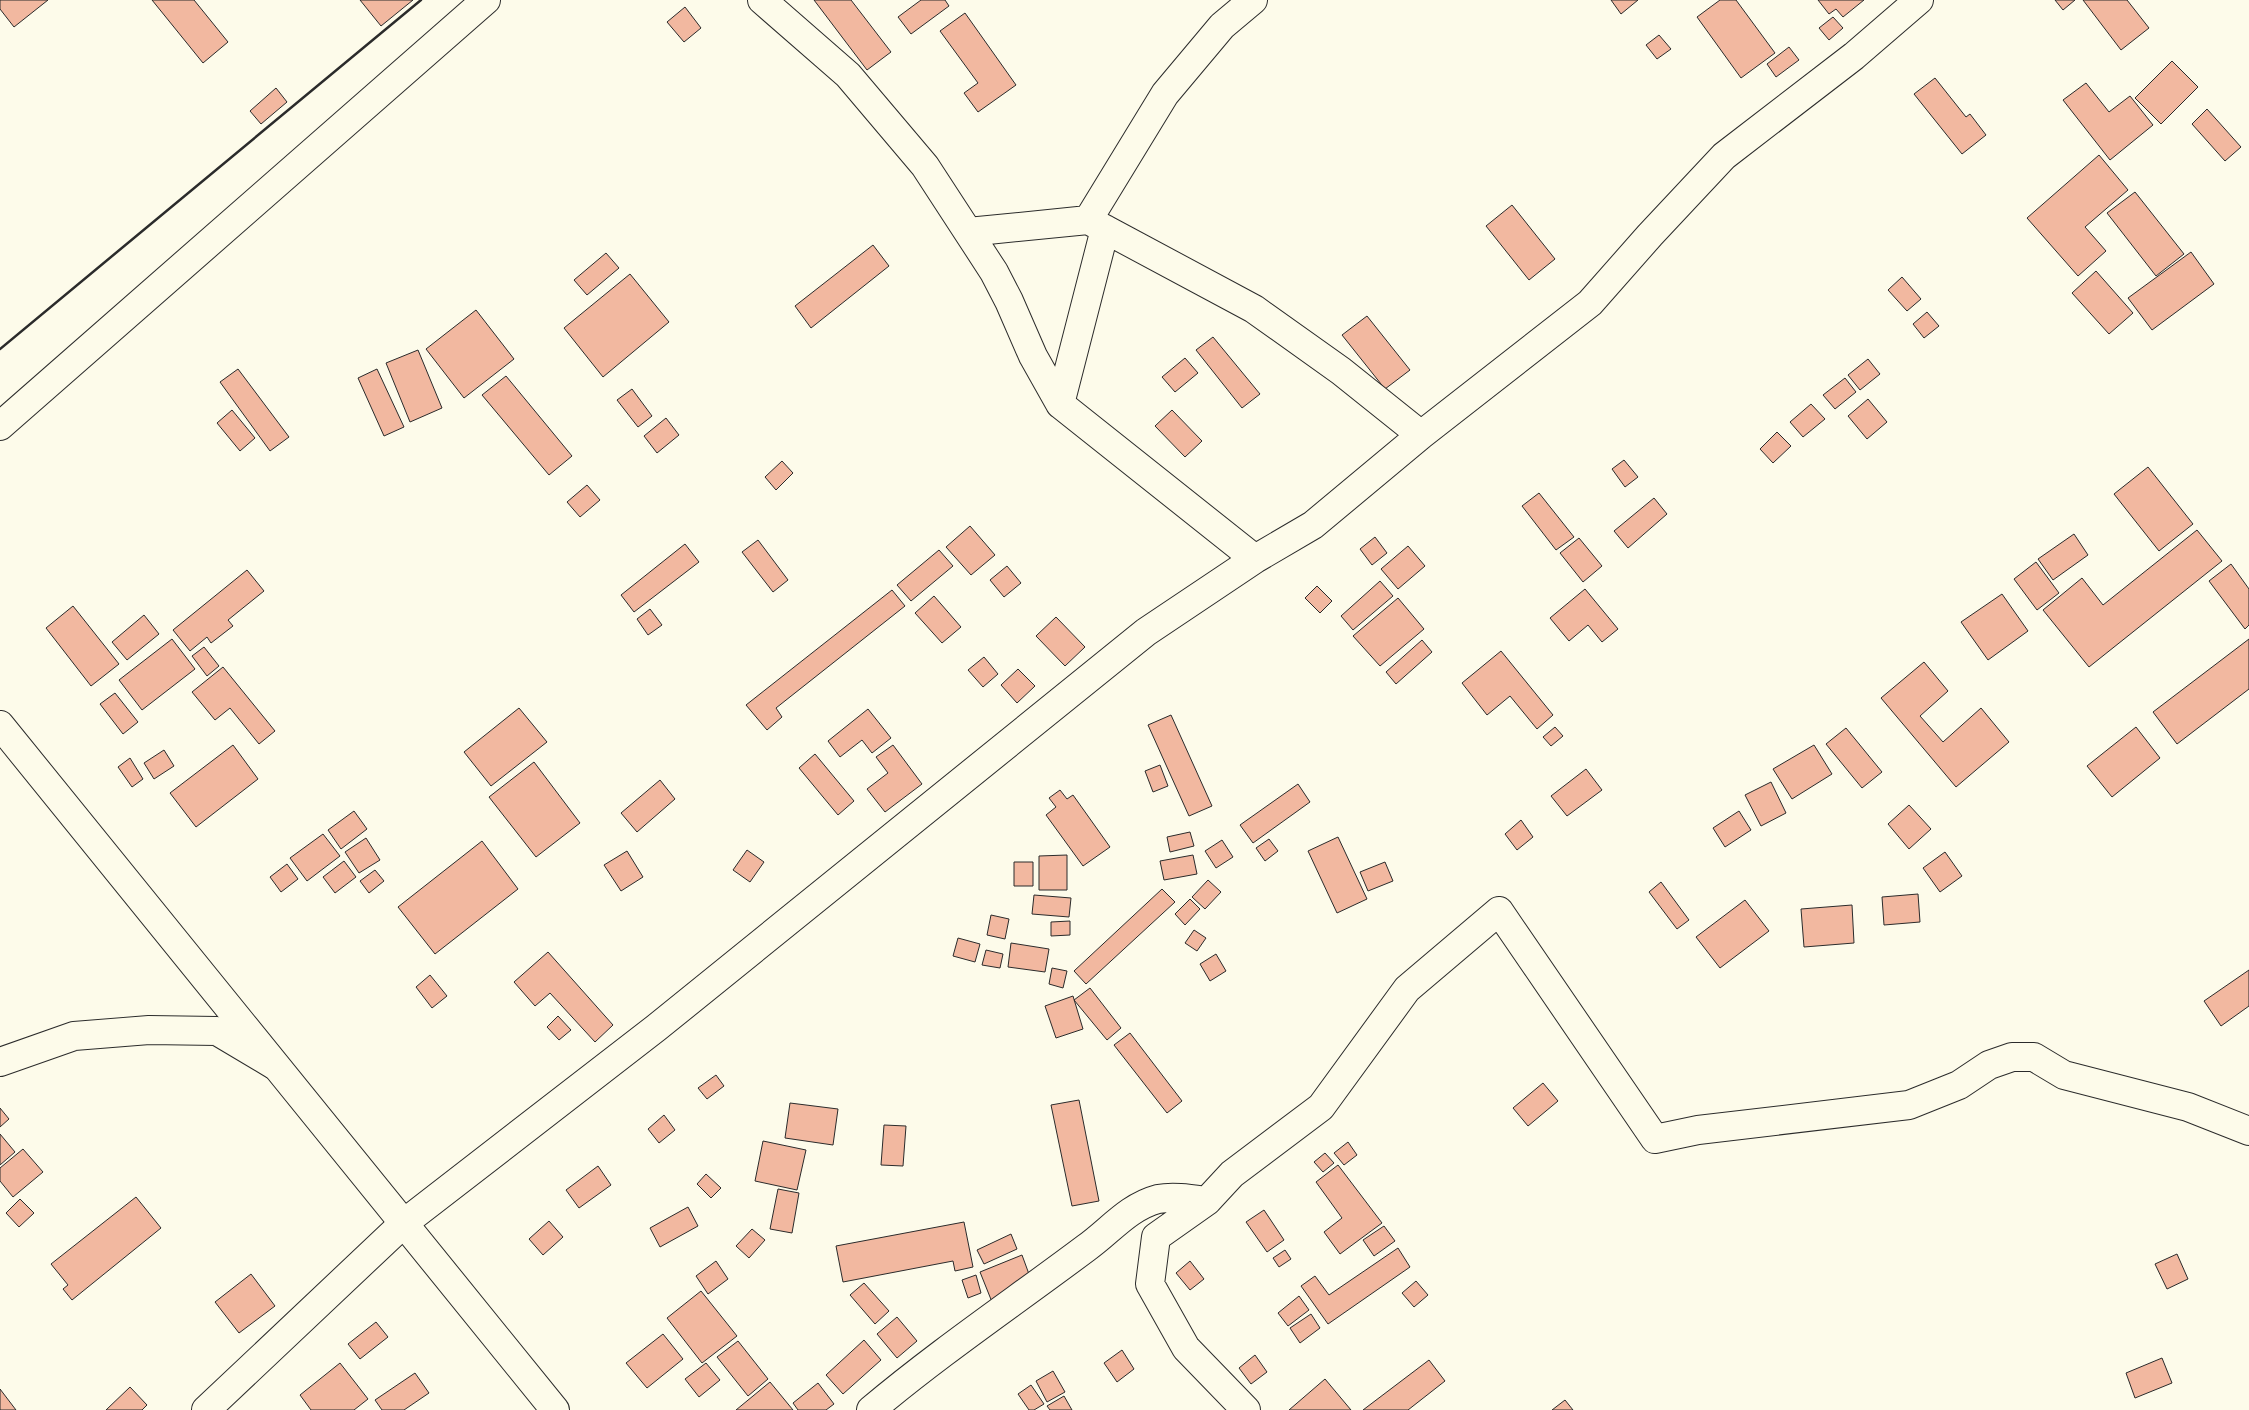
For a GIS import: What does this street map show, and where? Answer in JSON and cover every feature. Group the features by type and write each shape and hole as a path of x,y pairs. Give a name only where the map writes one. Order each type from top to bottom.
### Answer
{"street":[{"path":"0,426 486,0"},
{"path":"762,0 848,75 925,166 994,272 1033,356 1060,404 1255,558"},
{"path":"1060,404 1096,224 1165,94 1222,26 1253,0"},
{"path":"206,1410 404,1223 656,1028 1146,632 1255,558 1313,525 1421,435 1590,303 1724,156 1854,56 1919,0"},
{"path":"968,232 1096,224 1254,309 1341,371 1421,435"},
{"path":"0,725 555,1410"},
{"path":"1246,1410 1186,1348 1150,1284 1156,1237 1207,1200 1232,1174 1321,1107 1407,988 1499,911 1655,1139 1708,1128 1909,1105 1959,1085 1989,1065 2012,1057 2034,1057 2064,1075 2188,1107 2249,1131"},
{"path":"0,1062 74,1036 149,1030 217,1031 277,1067"},
{"path":"871,1410 922,1367 1089,1246 1129,1212 1158,1199 1183,1198 1207,1200"}],"building":[{"path":"0,0 48,0 14,27 0,9"},
{"path":"152,0 194,0 228,42 203,63"},
{"path":"360,0 413,0 381,26"},
{"path":"814,0 851,0 891,52 867,70"},
{"path":"921,0 945,0 949,6 911,34 898,17"},
{"path":"1611,0 1638,0 1621,14"},
{"path":"1720,0 1736,0 1775,53 1741,78 1697,17"},
{"path":"1818,0 1864,0 1843,17 1836,9 1829,14"},
{"path":"2055,0 2075,0 2063,10"},
{"path":"2083,0 2127,0 2149,28 2121,50"},
{"path":"685,7 701,28 684,42 667,22"},
{"path":"965,13 1016,85 978,112 964,93 978,83 940,31"},
{"path":"1833,17 1843,28 1829,40 1819,28"},
{"path":"1659,35 1671,49 1657,59 1646,45"},
{"path":"1789,47 1799,60 1776,77 1767,64"},
{"path":"2172,61 2198,87 2161,124 2135,98"},
{"path":"1935,78 1966,117 1970,114 1986,135 1962,154 1914,94"},
{"path":"2086,83 2109,112 2130,96 2153,125 2110,160 2063,100"},
{"path":"276,88 287,102 261,124 250,111"},
{"path":"2207,109 2241,147 2225,161 2192,124"},
{"path":"2099,155 2128,190 2085,227 2106,251 2078,276 2027,218"},
{"path":"2135,192 2184,254 2156,276 2107,213"},
{"path":"1512,205 1555,259 1529,280 1486,226"},
{"path":"873,245 889,266 811,328 795,306"},
{"path":"2191,252 2214,284 2152,330 2128,298"},
{"path":"606,253 619,268 587,295 574,280"},
{"path":"2096,271 2133,313 2109,334 2072,293"},
{"path":"630,274 669,322 603,377 564,328"},
{"path":"1902,277 1921,299 1907,311 1888,290"},
{"path":"476,310 514,359 464,398 426,349"},
{"path":"1927,312 1939,326 1924,338 1913,324"},
{"path":"1367,316 1410,370 1385,389 1342,335"},
{"path":"1213,337 1260,394 1242,408 1196,350"},
{"path":"418,350 442,408 410,422 386,363"},
{"path":"1185,358 1198,373 1175,392 1162,377"},
{"path":"1868,359 1880,374 1860,390 1848,375"},
{"path":"238,369 289,437 270,451 220,382"},
{"path":"377,369 404,427 384,436 358,378"},
{"path":"506,376 572,456 549,475 482,395"},
{"path":"1845,378 1856,392 1835,409 1823,395"},
{"path":"632,389 652,416 638,427 617,400"},
{"path":"1868,399 1887,422 1867,439 1848,416"},
{"path":"1811,404 1825,419 1803,437 1790,422"},
{"path":"232,410 255,438 240,451 217,423"},
{"path":"1172,410 1202,441 1185,457 1155,426"},
{"path":"666,418 679,435 657,453 644,436"},
{"path":"1777,432 1791,446 1773,463 1760,449"},
{"path":"1624,460 1638,477 1625,487 1612,469"},
{"path":"782,461 793,473 776,490 765,477"},
{"path":"2148,467 2193,524 2159,551 2114,494"},
{"path":"587,485 600,500 580,517 567,502"},
{"path":"1539,493 1574,537 1556,550 1522,506"},
{"path":"1654,498 1667,514 1628,548 1614,531"},
{"path":"970,526 995,555 971,575 946,547"},
{"path":"2197,530 2222,561 2089,667 2043,610 2082,578 2103,605"},
{"path":"2074,534 2088,555 2053,580 2038,559"},
{"path":"1375,537 1387,553 1372,565 1360,549"},
{"path":"1579,538 1602,566 1583,582 1560,553"},
{"path":"758,540 788,580 773,592 742,552"},
{"path":"685,544 699,562 634,612 621,595"},
{"path":"1408,546 1425,566 1398,589 1381,569"},
{"path":"939,550 953,566 911,601 897,585"},
{"path":"2036,562 2059,593 2037,610 2014,579"},
{"path":"2231,564 2249,589 2249,625 2245,629 2209,581"},
{"path":"1007,566 1021,583 1004,597 990,580"},
{"path":"247,570 264,591 228,620 233,626 211,643 207,637 190,651 173,630"},
{"path":"1380,581 1393,596 1353,630 1341,616"},
{"path":"1317,586 1332,601 1320,613 1305,598"},
{"path":"1585,589 1618,629 1602,642 1588,625 1569,641 1550,618"},
{"path":"892,590 905,606 776,708 782,717 767,730 746,705"},
{"path":"2002,594 2028,631 1988,660 1961,622"},
{"path":"934,596 961,627 942,643 915,613"},
{"path":"1398,598 1424,629 1380,666 1353,636"},
{"path":"73,606 119,664 91,686 46,628"},
{"path":"650,609 662,625 648,635 637,619"},
{"path":"144,615 159,634 127,660 112,642"},
{"path":"1056,617 1085,647 1065,666 1036,636"},
{"path":"172,639 195,669 142,710 119,680"},
{"path":"2249,639 2249,689 2177,744 2153,712"},
{"path":"1422,640 1432,652 1396,684 1386,672"},
{"path":"204,647 219,666 207,676 192,656"},
{"path":"1501,651 1553,715 1537,729 1510,696 1487,715 1462,683"},
{"path":"984,657 998,674 983,687 968,670"},
{"path":"1924,662 1948,691 1920,716 1943,742 1981,708 2009,742 1956,787 1881,698"},
{"path":"223,667 275,731 259,744 230,708 215,720 192,692"},
{"path":"1018,669 1035,686 1017,703 1001,685"},
{"path":"115,693 138,722 123,734 100,704"},
{"path":"519,708 547,742 491,786 464,752"},
{"path":"868,709 891,738 872,753 862,740 840,757 828,741"},
{"path":"1171,715 1212,806 1189,816 1148,725"},
{"path":"1555,727 1563,736 1551,746 1543,737"},
{"path":"2136,727 2160,758 2112,797 2087,766"},
{"path":"1846,728 1882,772 1862,788 1826,744"},
{"path":"233,745 258,779 196,827 170,793"},
{"path":"893,745 922,784 885,812 867,789 888,773 876,757"},
{"path":"1814,745 1832,774 1792,799 1773,769"},
{"path":"164,750 174,766 154,779 144,763"},
{"path":"815,754 854,801 838,815 799,768"},
{"path":"130,758 143,779 132,787 118,767"},
{"path":"534,762 580,823 536,857 489,797"},
{"path":"1160,765 1168,786 1153,792 1145,771"},
{"path":"1586,769 1602,790 1567,816 1551,796"},
{"path":"660,780 675,799 637,832 621,813"},
{"path":"1771,782 1786,813 1761,826 1745,795"},
{"path":"1298,784 1310,802 1253,843 1240,825"},
{"path":"1060,790 1067,799 1073,795 1110,847 1083,866 1046,815 1056,807 1049,798"},
{"path":"1909,805 1931,829 1909,849 1888,824"},
{"path":"354,811 367,829 341,849 328,830"},
{"path":"1739,811 1751,830 1725,847 1713,828"},
{"path":"1521,820 1533,837 1517,850 1505,834"},
{"path":"1190,832 1194,846 1170,852 1167,837"},
{"path":"323,834 340,856 307,881 290,858"},
{"path":"1338,837 1367,899 1337,913 1308,851"},
{"path":"366,838 380,860 359,873 345,852"},
{"path":"1269,839 1278,851 1265,861 1256,848"},
{"path":"1222,840 1233,857 1216,868 1205,851"},
{"path":"482,841 518,889 435,954 398,907"},
{"path":"747,850 764,862 750,882 733,870"},
{"path":"627,851 643,877 621,891 604,865"},
{"path":"1945,852 1962,876 1940,892 1923,868"},
{"path":"1067,855 1067,890 1039,890 1039,856"},
{"path":"1193,855 1197,874 1164,880 1160,861"},
{"path":"344,861 356,877 335,893 323,877"},
{"path":"1014,862 1033,862 1033,886 1014,886"},
{"path":"1385,862 1393,881 1368,891 1360,872"},
{"path":"287,864 298,879 281,892 270,877"},
{"path":"375,870 384,881 369,893 360,881"},
{"path":"1208,880 1221,892 1205,909 1192,897"},
{"path":"1661,882 1689,920 1677,929 1649,892"},
{"path":"1162,889 1175,902 1086,984 1074,971"},
{"path":"1918,894 1920,922 1884,925 1882,897"},
{"path":"1034,895 1071,898 1069,917 1032,914"},
{"path":"1190,899 1200,909 1185,925 1175,914"},
{"path":"1745,900 1769,931 1720,968 1696,937"},
{"path":"1852,905 1854,943 1804,947 1801,909"},
{"path":"991,915 1009,919 1005,939 987,935"},
{"path":"1070,921 1070,935 1051,936 1051,922"},
{"path":"1194,930 1206,938 1197,951 1185,943"},
{"path":"958,938 980,944 975,962 953,956"},
{"path":"1011,943 1049,949 1045,972 1008,967"},
{"path":"986,950 1003,954 1000,968 982,965"},
{"path":"548,952 613,1025 595,1042 550,993 535,1006 514,982"},
{"path":"1216,954 1226,971 1210,981 1200,964"},
{"path":"1052,968 1067,971 1063,988 1049,984"},
{"path":"2249,970 2249,1006 2221,1026 2204,1001"},
{"path":"430,975 447,996 432,1008 416,987"},
{"path":"1090,988 1121,1028 1107,1040 1074,1000"},
{"path":"1073,996 1083,1029 1056,1038 1045,1006"},
{"path":"558,1016 571,1030 559,1040 547,1027"},
{"path":"1130,1033 1182,1101 1167,1113 1114,1045"},
{"path":"716,1075 724,1086 707,1099 698,1088"},
{"path":"1543,1083 1558,1101 1528,1126 1513,1108"},
{"path":"1079,1100 1099,1201 1072,1206 1051,1105"},
{"path":"790,1103 838,1109 833,1145 785,1138"},
{"path":"0,1108 9,1119 0,1127"},
{"path":"664,1115 675,1130 659,1143 648,1129"},
{"path":"884,1125 906,1126 903,1166 881,1165"},
{"path":"0,1134 15,1152 0,1165"},
{"path":"763,1141 806,1150 797,1190 755,1181"},
{"path":"1348,1142 1357,1155 1344,1165 1334,1153"},
{"path":"23,1149 43,1172 13,1197 0,1181 0,1168"},
{"path":"1325,1153 1334,1163 1323,1172 1314,1162"},
{"path":"1338,1165 1382,1223 1340,1254 1324,1232 1342,1218 1316,1182"},
{"path":"598,1166 611,1185 579,1208 566,1190"},
{"path":"706,1174 721,1188 711,1198 697,1184"},
{"path":"778,1189 799,1193 792,1233 770,1229"},
{"path":"136,1197 161,1228 72,1300 63,1289 68,1285 51,1264"},
{"path":"20,1199 34,1213 19,1227 6,1213"},
{"path":"688,1207 698,1226 660,1247 650,1228"},
{"path":"1264,1210 1284,1240 1267,1252 1246,1222"},
{"path":"549,1221 563,1237 543,1255 529,1239"},
{"path":"964,1222 973,1267 955,1271 953,1261 843,1282 836,1246"},
{"path":"1384,1226 1395,1241 1374,1256 1363,1240"},
{"path":"752,1229 765,1240 749,1258 736,1246"},
{"path":"1011,1234 1017,1249 984,1264 977,1250"},
{"path":"1398,1248 1410,1267 1328,1324 1301,1286 1315,1276 1329,1295"},
{"path":"1285,1250 1291,1259 1279,1267 1273,1258"},
{"path":"2177,1254 2188,1279 2167,1289 2155,1264"},
{"path":"1022,1255 1033,1285 992,1302 980,1272"},
{"path":"716,1261 728,1279 708,1294 696,1276"},
{"path":"1190,1261 1204,1279 1190,1290 1176,1273"},
{"path":"251,1274 275,1306 239,1333 215,1302"},
{"path":"976,1275 981,1293 968,1298 962,1280"},
{"path":"1416,1281 1428,1295 1414,1307 1402,1293"},
{"path":"864,1283 889,1311 875,1324 850,1295"},
{"path":"701,1291 737,1336 702,1363 667,1318"},
{"path":"1299,1296 1309,1310 1288,1326 1278,1313"},
{"path":"1311,1314 1320,1328 1300,1343 1290,1328"},
{"path":"897,1317 917,1341 897,1358 877,1334"},
{"path":"376,1322 388,1337 360,1359 348,1344"},
{"path":"663,1334 683,1359 647,1388 626,1363"},
{"path":"864,1340 881,1360 843,1394 826,1375"},
{"path":"738,1341 768,1379 748,1396 717,1357"},
{"path":"1122,1350 1134,1369 1117,1382 1104,1363"},
{"path":"1255,1355 1267,1372 1251,1384 1239,1368"},
{"path":"2162,1358 2172,1383 2135,1398 2126,1373"},
{"path":"1429,1360 1445,1381 1408,1410 1363,1410"},
{"path":"340,1363 368,1399 354,1410 311,1410 300,1395"},
{"path":"706,1363 720,1380 699,1397 685,1379"},
{"path":"1053,1371 1065,1392 1047,1402 1036,1381"},
{"path":"415,1373 429,1393 404,1410 382,1410 375,1400"},
{"path":"1325,1379 1351,1410 1289,1410"},
{"path":"770,1382 793,1410 736,1410"},
{"path":"818,1383 834,1404 826,1410 798,1410 793,1403"},
{"path":"1031,1385 1044,1404 1034,1410 1029,1410 1018,1394"},
{"path":"130,1387 147,1405 142,1410 106,1410"},
{"path":"0,1389 16,1410 0,1410"},
{"path":"1064,1396 1072,1410 1050,1410 1047,1406"},
{"path":"1565,1400 1573,1410 1552,1410"}],"wall":[{"path":"0,349 421,0"}]}
